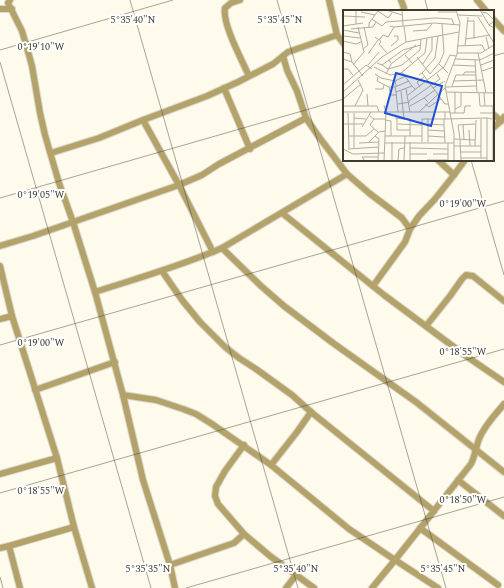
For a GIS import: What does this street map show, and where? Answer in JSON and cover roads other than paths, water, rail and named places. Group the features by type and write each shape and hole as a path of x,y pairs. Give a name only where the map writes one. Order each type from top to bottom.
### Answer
{"street":[{"path":"10,0 8,3 22,31 32,66 40,113 59,183 95,292 115,362 143,480 170,565 175,588"},
{"path":"240,0 231,3 225,8 224,12 230,34 249,76"},
{"path":"51,153 99,138 207,96 272,64 288,52 342,40 329,0"},
{"path":"402,0 404,10"},
{"path":"478,0 485,10"},
{"path":"0,9 12,9"},
{"path":"494,20 504,31"},
{"path":"283,56 306,118 319,137 347,174 402,218 410,229"},
{"path":"224,88 250,148"},
{"path":"494,114 503,119 494,127"},
{"path":"0,246 179,185 202,175 306,118"},
{"path":"143,120 179,185 213,252"},
{"path":"439,161 454,175"},
{"path":"373,286 405,242 410,229 419,216 435,199 464,161"},
{"path":"95,292 162,271 222,248 347,174"},
{"path":"282,213 373,286 466,356 504,382"},
{"path":"222,248 284,306 416,402 504,472"},
{"path":"0,266 12,316 57,458 74,527 92,588"},
{"path":"162,271 182,300 200,322 225,348 286,391 434,511"},
{"path":"426,326 466,275 473,276 504,300"},
{"path":"0,319 12,316"},
{"path":"35,390 115,362"},
{"path":"123,395 156,400 196,414 244,445 271,465 348,529 438,588"},
{"path":"372,588 471,464 483,431 504,404"},
{"path":"271,465 311,412"},
{"path":"244,445 216,487 215,496 218,504 244,534 270,556 314,588"},
{"path":"0,474 57,458"},
{"path":"458,480 504,516"},
{"path":"0,548 74,527"},
{"path":"420,528 498,585"},
{"path":"170,565 234,543 244,534"},
{"path":"9,546 20,588"},
{"path":"286,588 296,575"}]}
